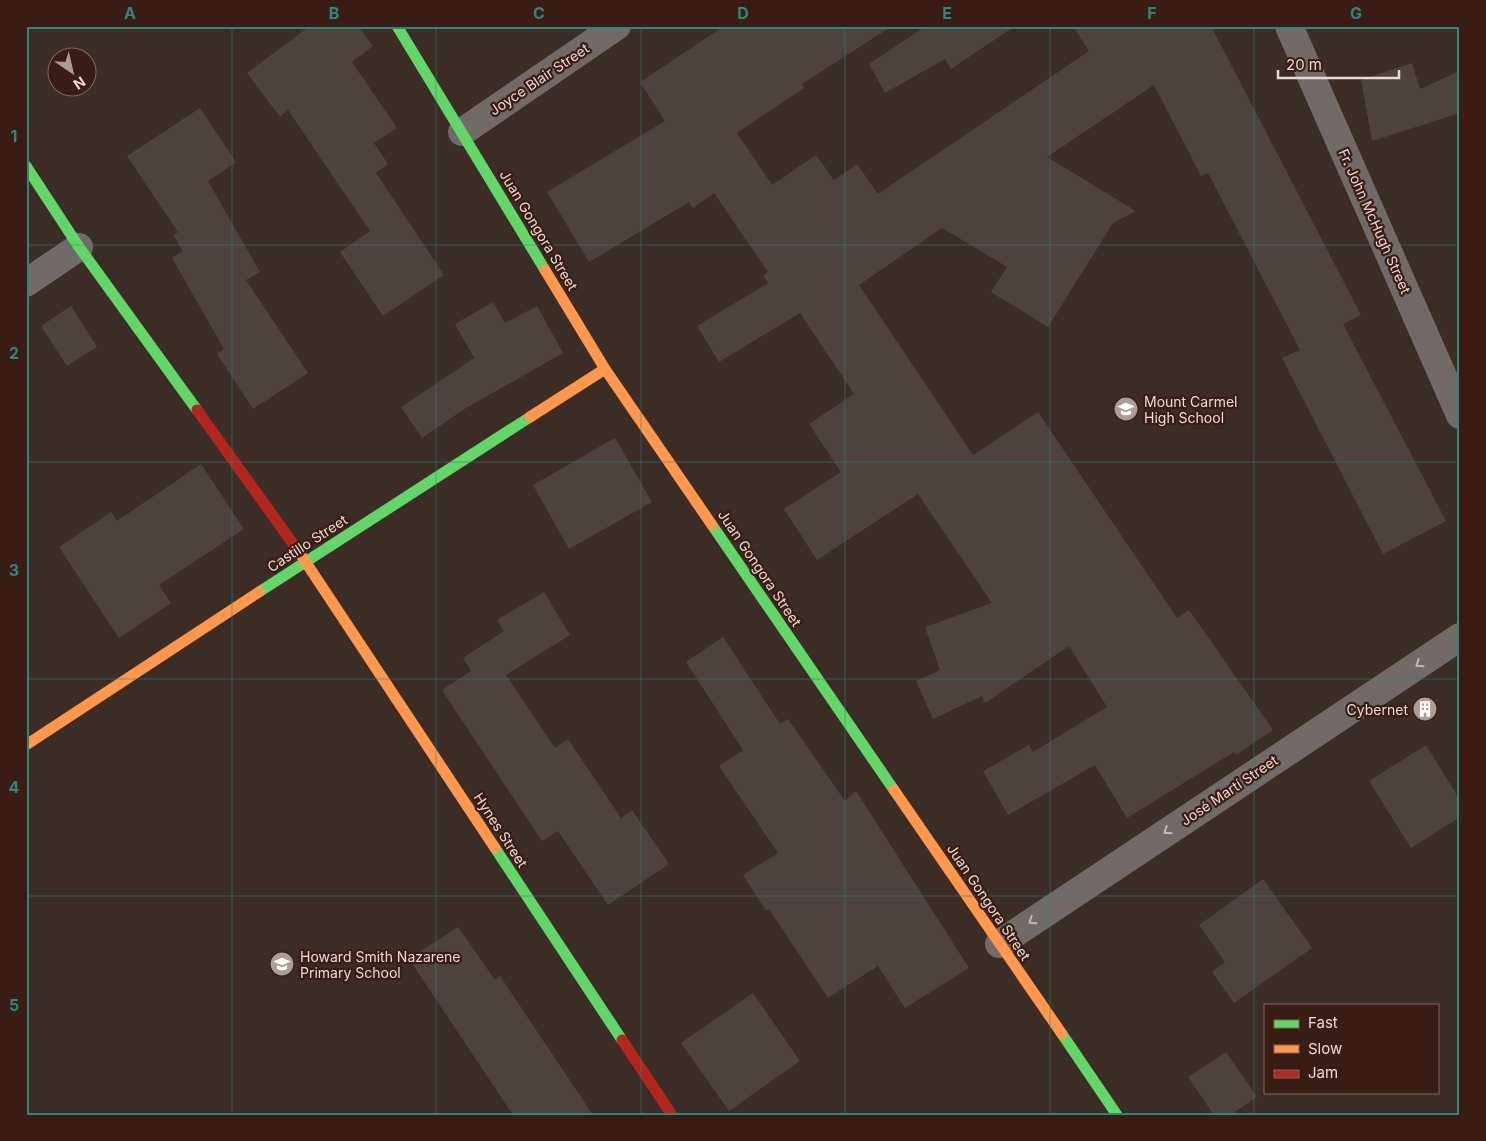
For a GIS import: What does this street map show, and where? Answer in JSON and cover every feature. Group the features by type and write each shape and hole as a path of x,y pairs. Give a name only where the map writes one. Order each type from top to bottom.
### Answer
{"street":[{"name":"Juan Gongora Street","path":"397,26 605,369 1118,1115"},
{"name":"Joyce Blair Street","path":"462,132 617,26"},
{"name":"Fr. John McHugh Street","path":"1289,26 1460,415"},
{"name":"Hynes Street","path":"26,166 78,247 306,561 672,1115"},
{"path":"26,283 78,247"},
{"name":"Castillo Street","path":"26,745 306,561 605,369"},
{"name":"José Martí Street","path":"999,944 1460,637"}],"building":[{"path":"310,26 358,26 373,46 352,62 397,128 374,143 388,164 376,173 444,275 383,316 340,252 370,231 288,110 280,117 247,73"},
{"path":"724,26 892,26 802,84 804,88 737,133 772,185 816,155 834,180 857,164 878,194 1089,51 1073,26 1211,26 1361,315 1343,324 1446,521 1383,554 1282,358 1300,350 1208,173 1201,176 1154,85 1047,157 1136,211 1113,223 1048,327 991,292 1007,267 942,228 859,285 973,455 1038,412 1177,618 1189,610 1273,730 1236,755 1234,752 1127,818 1095,765 1008,815 983,771 1029,745 1033,752 1107,707 1069,646 985,703 982,696 933,719 916,681 940,670 925,627 992,603 918,494 817,560 784,509 841,472 809,424 854,394 800,313 719,362 697,326 768,283 763,276 768,272 714,193 693,208 689,202 589,262 547,192 665,121 640,82"},
{"path":"922,26 1015,26 951,69 945,59 885,93 869,64 923,28"},
{"path":"1412,63 1420,89 1460,71 1460,113 1372,141 1361,80"},
{"path":"200,108 236,162 208,181 260,272 246,280 308,373 253,409 217,354 224,349 172,258 183,251 173,235 178,232 127,156"},
{"path":"493,302 505,323 537,306 563,353 466,408 422,438 401,407 474,358 455,324"},
{"path":"71,306 97,347 67,366 41,326"},
{"path":"615,438 652,502 569,549 533,485"},
{"path":"201,464 244,529 159,585 171,603 119,638 59,547 111,512 117,521"},
{"path":"544,592 570,635 506,675 555,748 568,739 621,818 632,810 669,864 608,905 558,831 542,841 442,690 471,671 463,658 504,631 497,620"},
{"path":"723,637 780,724 788,719 845,801 856,791 969,968 905,1008 878,966 828,998 769,909 766,911 743,875 778,853 719,766 743,750 686,662"},
{"path":"1426,745 1460,800 1460,817 1411,848 1369,781"},
{"path":"1263,879 1312,948 1234,1003 1212,972 1225,962 1199,925"},
{"path":"458,927 495,980 500,976 593,1115 513,1115 409,959"},
{"path":"753,993 800,1061 729,1111 681,1043"},
{"path":"1226,1052 1257,1097 1230,1115 1214,1115 1188,1077"}],"traffic: fast":[{"path":"397,26 545,270"},
{"path":"26,166 79,247 197,410"},
{"path":"259,592 530,417"},
{"path":"712,525 894,790"},
{"path":"495,848 622,1040"},
{"path":"1062,1034 1117,1115"}],"traffic: slow":[{"path":"545,270 605,369 712,525"},
{"path":"530,417 605,369"},
{"path":"299,552 495,848"},
{"path":"26,745 259,592"},
{"path":"894,790 1062,1034"}],"traffic: jam":[{"path":"197,410 299,552"},
{"path":"622,1040 672,1115"}],"place":[{"name":"Mount Carmel High School","path":"1126,409"},
{"name":"Cybernet","path":"1425,709"},
{"name":"Howard Smith Nazarene Primary School","path":"282,964"}]}
